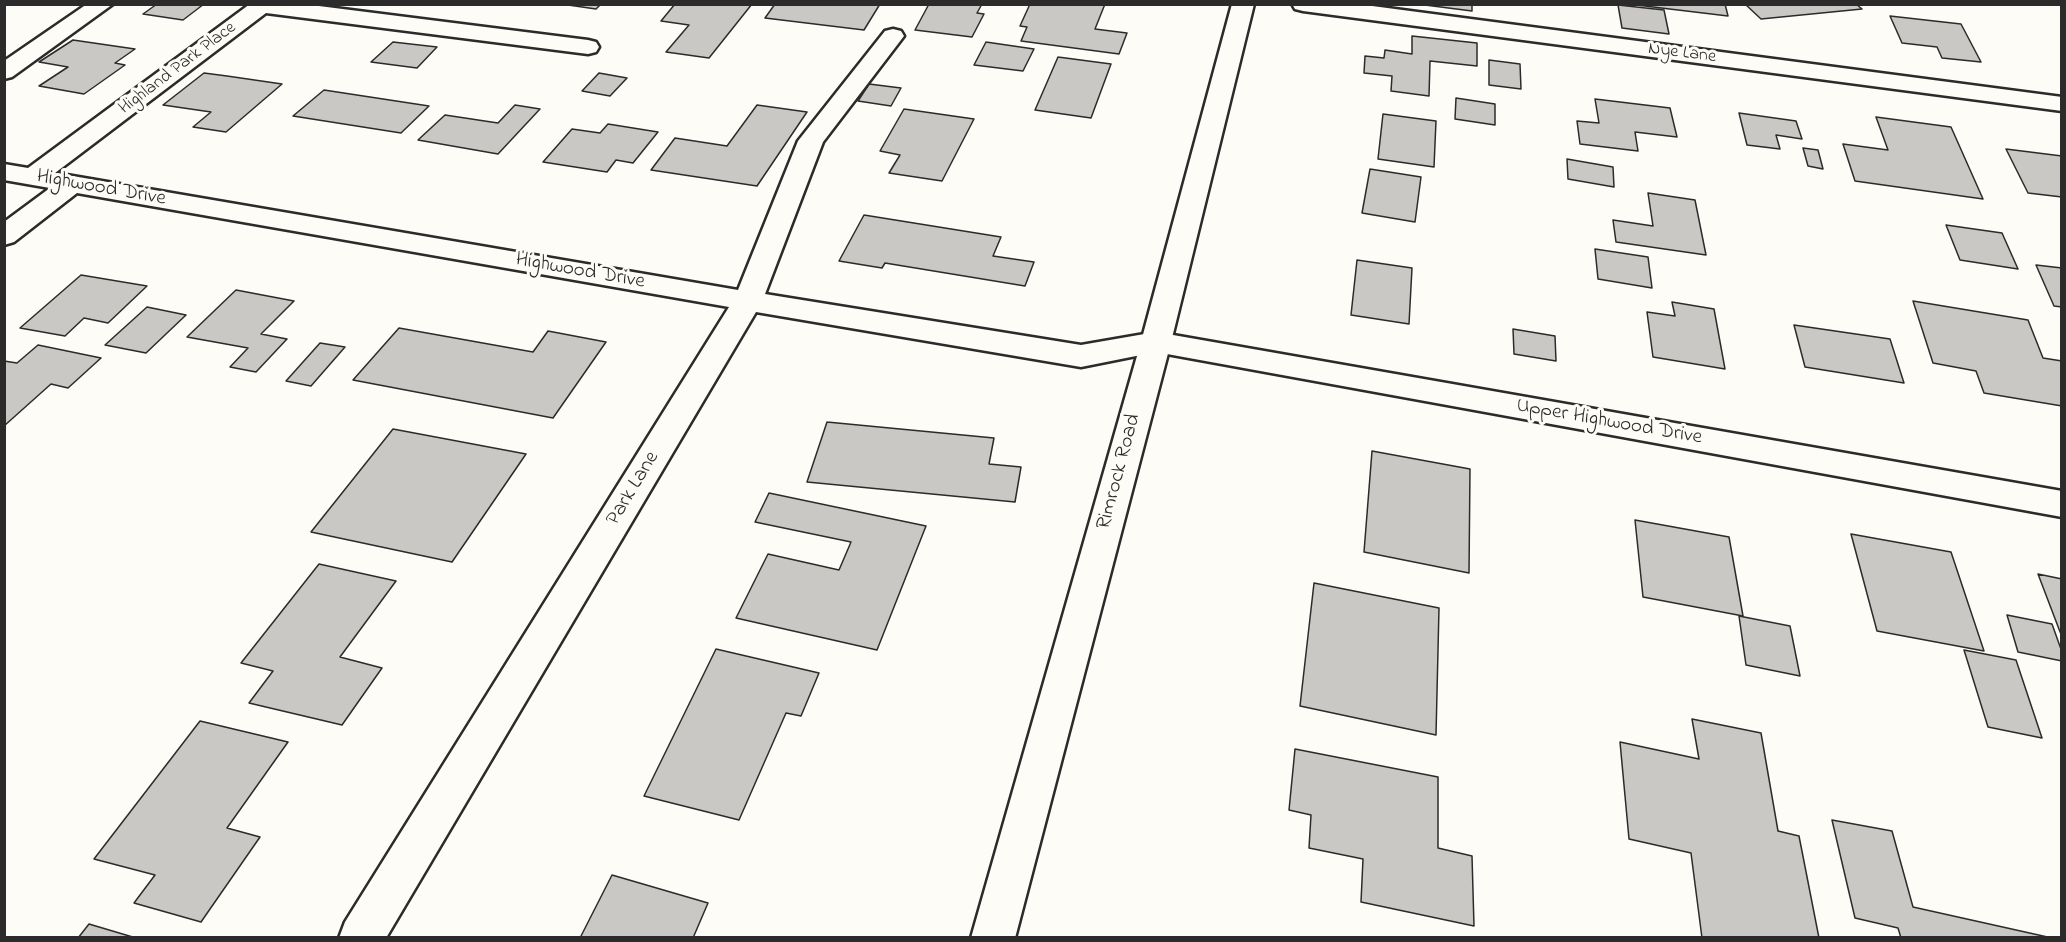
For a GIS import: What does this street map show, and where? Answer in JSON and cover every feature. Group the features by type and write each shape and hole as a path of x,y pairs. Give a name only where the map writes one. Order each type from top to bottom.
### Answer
{"street":[{"path":"4,72 102,4"},
{"name":"Rimrock Road","path":"993,938 1156,342 1243,4"},
{"name":"Nye Lane","path":"1303,4 2061,104"},
{"name":"Highland Park Place","path":"33,177 262,6 588,47"},
{"name":"Park Lane","path":"361,938 747,301 811,141 893,36"},
{"name":"Highwood Drive","path":"4,172 747,301 1081,356 1156,342"},
{"path":"4,236 72,184"},
{"name":"Upper Highwood Drive","path":"1156,342 2061,504"}],"building":[{"path":"157,4 204,4 183,20 143,14"},
{"path":"561,4 601,4 596,9"},
{"path":"675,4 752,4 709,58 666,52 689,25 661,21"},
{"path":"775,4 880,4 864,30 765,18"},
{"path":"929,4 982,4 977,13 984,14 972,37 915,30"},
{"path":"1030,4 1105,4 1095,29 1127,33 1119,54 1021,41 1027,27 1020,26"},
{"path":"1417,4 1472,4 1472,11"},
{"path":"1628,4 1725,4 1728,16"},
{"path":"1745,4 1856,4 1862,9 1761,19"},
{"path":"1618,5 1664,10 1669,34 1622,28"},
{"path":"1890,16 1961,24 1981,62 1942,58 1937,47 1902,43"},
{"path":"1412,36 1477,43 1477,66 1430,61 1429,96 1391,91 1392,76 1364,73 1365,56 1384,58 1385,50 1412,54"},
{"path":"73,40 135,49 115,63 125,65 84,94 39,86 68,67 39,62"},
{"path":"393,42 437,47 417,68 371,62"},
{"path":"986,42 1034,49 1023,71 974,65"},
{"path":"1058,57 1111,64 1091,118 1035,110"},
{"path":"1489,60 1520,64 1521,89 1489,85"},
{"path":"204,73 282,84 226,132 193,127 211,112 163,105"},
{"path":"599,73 627,78 610,96 582,91"},
{"path":"869,84 901,88 891,106 858,101"},
{"path":"324,90 429,106 401,133 293,116"},
{"path":"1456,98 1495,104 1495,125 1455,119"},
{"path":"1595,99 1670,108 1677,137 1635,132 1638,151 1580,144 1577,121 1599,123"},
{"path":"515,105 540,109 498,154 418,140 445,115 498,123"},
{"path":"757,105 807,112 757,186 651,170 675,138 727,146"},
{"path":"904,109 974,119 942,181 889,173 900,155 880,151"},
{"path":"1739,113 1796,121 1802,139 1776,135 1780,149 1747,145"},
{"path":"1383,114 1436,121 1434,167 1378,159"},
{"path":"1876,117 1951,127 1983,199 1855,181 1843,144 1888,150"},
{"path":"608,124 658,132 633,163 616,160 607,172 543,162 572,129 600,133"},
{"path":"1803,148 1818,150 1823,169 1808,166"},
{"path":"2006,149 2062,156 2062,197 2028,193"},
{"path":"1567,159 1613,167 1614,187 1568,179"},
{"path":"1370,169 1421,177 1415,222 1362,213"},
{"path":"1648,193 1695,200 1706,255 1616,242 1613,220 1653,226"},
{"path":"864,215 1001,237 993,256 1034,262 1025,286 885,263 882,268 839,261"},
{"path":"1946,225 2002,233 2018,269 1960,260"},
{"path":"1595,249 1648,257 1652,288 1598,279"},
{"path":"1357,260 1412,268 1409,324 1351,315"},
{"path":"2036,265 2062,268 2062,307 2054,306"},
{"path":"81,275 147,286 108,323 84,318 65,336 20,328"},
{"path":"236,290 294,301 261,334 287,339 256,372 230,367 248,348 187,337"},
{"path":"1913,301 2028,320 2043,358 2062,361 2062,406 1984,393 1976,371 1933,363"},
{"path":"1672,302 1714,309 1725,369 1653,357 1647,312 1675,316"},
{"path":"147,307 186,315 146,353 105,345"},
{"path":"1794,325 1890,339 1904,383 1805,367"},
{"path":"399,328 533,352 548,331 606,342 553,418 353,380"},
{"path":"1513,329 1555,336 1556,361 1514,354"},
{"path":"320,343 345,347 311,386 286,381"},
{"path":"38,345 101,358 68,388 51,384 4,426 4,361 17,363"},
{"path":"827,422 994,438 989,464 1021,467 1015,502 807,482"},
{"path":"393,429 526,454 452,562 311,532"},
{"path":"1372,451 1470,469 1469,573 1364,552"},
{"path":"769,493 926,526 877,650 736,618 768,554 839,570 851,542 755,522"},
{"path":"1635,520 1729,537 1743,616 1643,597"},
{"path":"1851,534 1951,552 1984,651 1877,631"},
{"path":"319,564 396,581 340,657 382,668 342,725 249,703 273,671 241,663"},
{"path":"2038,574 2062,579 2062,637"},
{"path":"1314,583 1439,608 1436,735 1300,706"},
{"path":"2007,615 2052,624 2062,652 2062,661 2018,652"},
{"path":"1739,616 1790,626 1800,676 1746,665"},
{"path":"716,649 819,673 801,716 786,713 739,820 644,796"},
{"path":"1964,650 2016,660 2042,738 1988,727"},
{"path":"1692,719 1761,733 1778,831 1799,836 1819,938 1702,938 1691,853 1629,839 1620,742 1699,759"},
{"path":"200,721 288,742 227,828 260,837 201,922 134,903 155,875 94,859"},
{"path":"1295,749 1438,777 1438,848 1472,856 1474,926 1361,902 1363,859 1309,848 1311,815 1289,810"},
{"path":"1832,820 1892,831 1913,907 2052,938 1901,938 1898,928 1855,918"},
{"path":"612,875 708,903 693,938 580,938"},
{"path":"89,924 136,938 78,938"}]}
